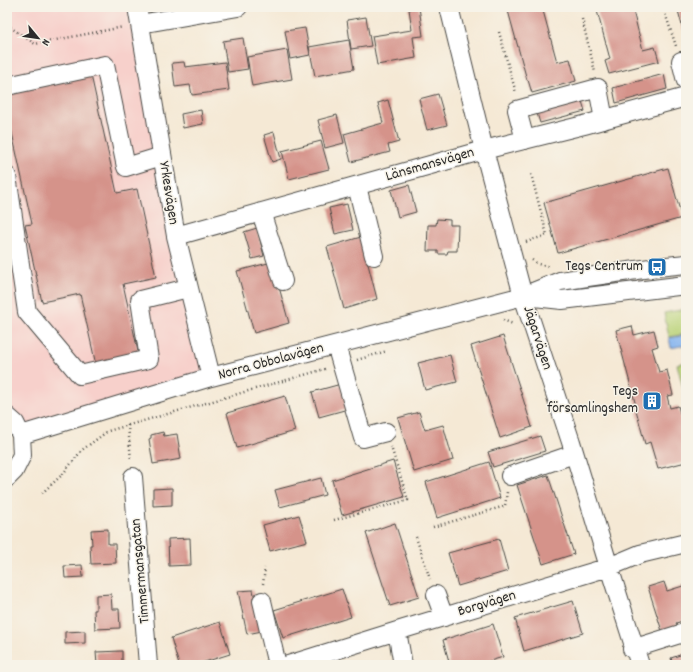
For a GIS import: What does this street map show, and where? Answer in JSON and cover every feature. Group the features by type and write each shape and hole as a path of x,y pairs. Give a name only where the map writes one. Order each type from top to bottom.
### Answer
{"street":[{"path":"139,15 238,7"},
{"name":"Jägarvägen","path":"449,7 484,150 523,296 574,454 633,648 640,665"},
{"name":"Yrkesvägen","path":"139,15 176,236 211,377"},
{"path":"681,61 686,81"},
{"path":"7,86 105,65 126,167 162,156"},
{"path":"525,140 517,110 598,88 604,120"},
{"name":"Länsmansvägen","path":"176,236 484,150 604,120 686,97"},
{"path":"7,176 27,312 80,375 149,359 140,300 188,288"},
{"path":"357,186 374,256"},
{"path":"261,212 283,281"},
{"name":"Norra Obbolavägen","path":"21,435 211,377 523,296 560,281 657,266 686,264"},
{"name":"Norra Obbolavägen","path":"523,296 562,300 686,286"},
{"path":"336,345 363,438 386,432"},
{"path":"7,416 15,424 21,435 22,455 14,471 7,478"},
{"path":"510,476 574,454"},
{"name":"Timmermansgatan","path":"133,476 148,665"},
{"name":"Borgvägen","path":"288,665 609,567 640,554 686,543"},
{"path":"436,595 444,617"},
{"path":"262,601 277,665"},
{"path":"397,631 403,665"},
{"path":"633,648 680,634"}],"path":[{"path":"663,7 681,61"},
{"path":"7,26 35,44 139,15"},
{"path":"582,19 598,88"},
{"path":"499,32 521,109"},
{"path":"522,244 547,235 531,174"},
{"path":"530,260 549,267 554,266"},
{"path":"128,425 133,476"},
{"path":"334,520 408,500 386,432"},
{"path":"433,528 505,506 510,476"},
{"path":"416,537 436,595"}],"shaded area":[{"path":"7,7 137,7 211,377 21,435 7,416"}],"green space":[{"path":"686,309 686,334 669,337 664,313"},
{"path":"686,362 686,400 677,364"}],"water":[{"path":"686,335 686,345 671,348 669,338"}],"building":[{"path":"419,7 423,36 413,37 416,58 377,65 372,36 412,30 409,9"},
{"path":"507,7 542,7 557,62 570,59 576,81 532,93"},
{"path":"596,7 632,7 643,50 655,47 659,61 609,74 605,61 610,59"},
{"path":"677,7 686,7 686,40"},
{"path":"366,17 371,46 351,49 347,20"},
{"path":"305,28 310,55 290,59 285,31"},
{"path":"243,38 248,69 228,72 223,41"},
{"path":"349,40 354,69 315,76 309,47"},
{"path":"287,50 292,79 252,86 247,57"},
{"path":"184,62 185,67 225,62 229,90 192,95 190,85 175,87 172,63"},
{"path":"664,74 667,89 616,103 613,88"},
{"path":"91,75 117,193 137,189 156,277 123,284 139,356 96,365 80,294 42,302 25,225 32,224 7,110 7,93"},
{"path":"438,94 447,125 427,130 419,99"},
{"path":"581,98 585,111 540,123 536,110"},
{"path":"388,100 399,142 388,145 390,152 351,162 344,134 383,123 378,103"},
{"path":"201,110 203,124 183,128 181,114"},
{"path":"337,115 344,143 325,148 318,120"},
{"path":"274,132 281,159 272,162 264,135"},
{"path":"321,141 329,169 289,179 282,151"},
{"path":"668,168 682,218 558,253 544,203"},
{"path":"409,185 416,212 398,217 391,190"},
{"path":"347,204 353,230 335,234 329,208"},
{"path":"437,219 450,220 450,225 458,225 457,251 448,251 447,254 438,254 438,251 427,251 428,225 436,225"},
{"path":"257,228 264,256 252,259 244,232"},
{"path":"361,237 377,299 344,309 327,247"},
{"path":"272,262 289,323 254,333 237,271"},
{"name":"Tegs församlingshem","path":"632,326 634,335 654,330 658,346 652,348 659,372 667,370 673,395 667,396 670,408 678,406 684,427 686,427 686,462 658,469 650,442 645,444 616,330"},
{"path":"503,336 532,427 500,438 471,346"},
{"path":"450,355 457,382 425,390 418,363"},
{"path":"341,384 348,409 319,417 312,392"},
{"path":"285,396 295,431 237,448 227,413"},
{"path":"419,412 425,430 443,425 453,460 414,472 398,418"},
{"path":"163,432 164,436 177,434 181,459 153,464 149,439 151,438 151,435"},
{"path":"540,436 545,451 493,467 488,452"},
{"path":"393,461 404,497 342,515 332,480"},
{"path":"489,462 500,498 437,518 426,482"},
{"path":"548,475 574,554 543,564 517,485"},
{"path":"321,478 325,495 280,507 275,490"},
{"path":"172,488 172,505 153,506 153,489"},
{"path":"299,515 307,541 270,551 263,525"},
{"path":"395,523 419,597 390,606 366,533"},
{"path":"108,529 108,544 115,544 116,563 91,564 91,530"},
{"path":"190,538 191,565 169,566 168,539"},
{"path":"499,539 508,571 458,586 448,553"},
{"path":"82,565 83,577 65,578 64,566"},
{"path":"664,582 667,591 686,585 686,620 676,623 678,627 662,631 648,587"},
{"path":"342,589 351,617 283,638 274,610"},
{"path":"253,590 262,631 247,634 238,591"},
{"path":"111,594 112,609 119,609 120,628 95,629 94,610 96,610 96,595"},
{"path":"573,601 583,633 524,651 515,618"},
{"path":"220,622 230,654 195,665 179,665 171,638"},
{"path":"493,624 503,657 477,665 450,665 443,640"},
{"path":"85,631 85,643 65,644 65,632"},
{"path":"122,651 122,665 97,665 96,652"},
{"path":"686,653 686,665 673,665 671,658"}],"place":[{"name":"Tegs Centrum","path":"657,267"},
{"name":"Tegs församlingshem","path":"652,401"}]}
